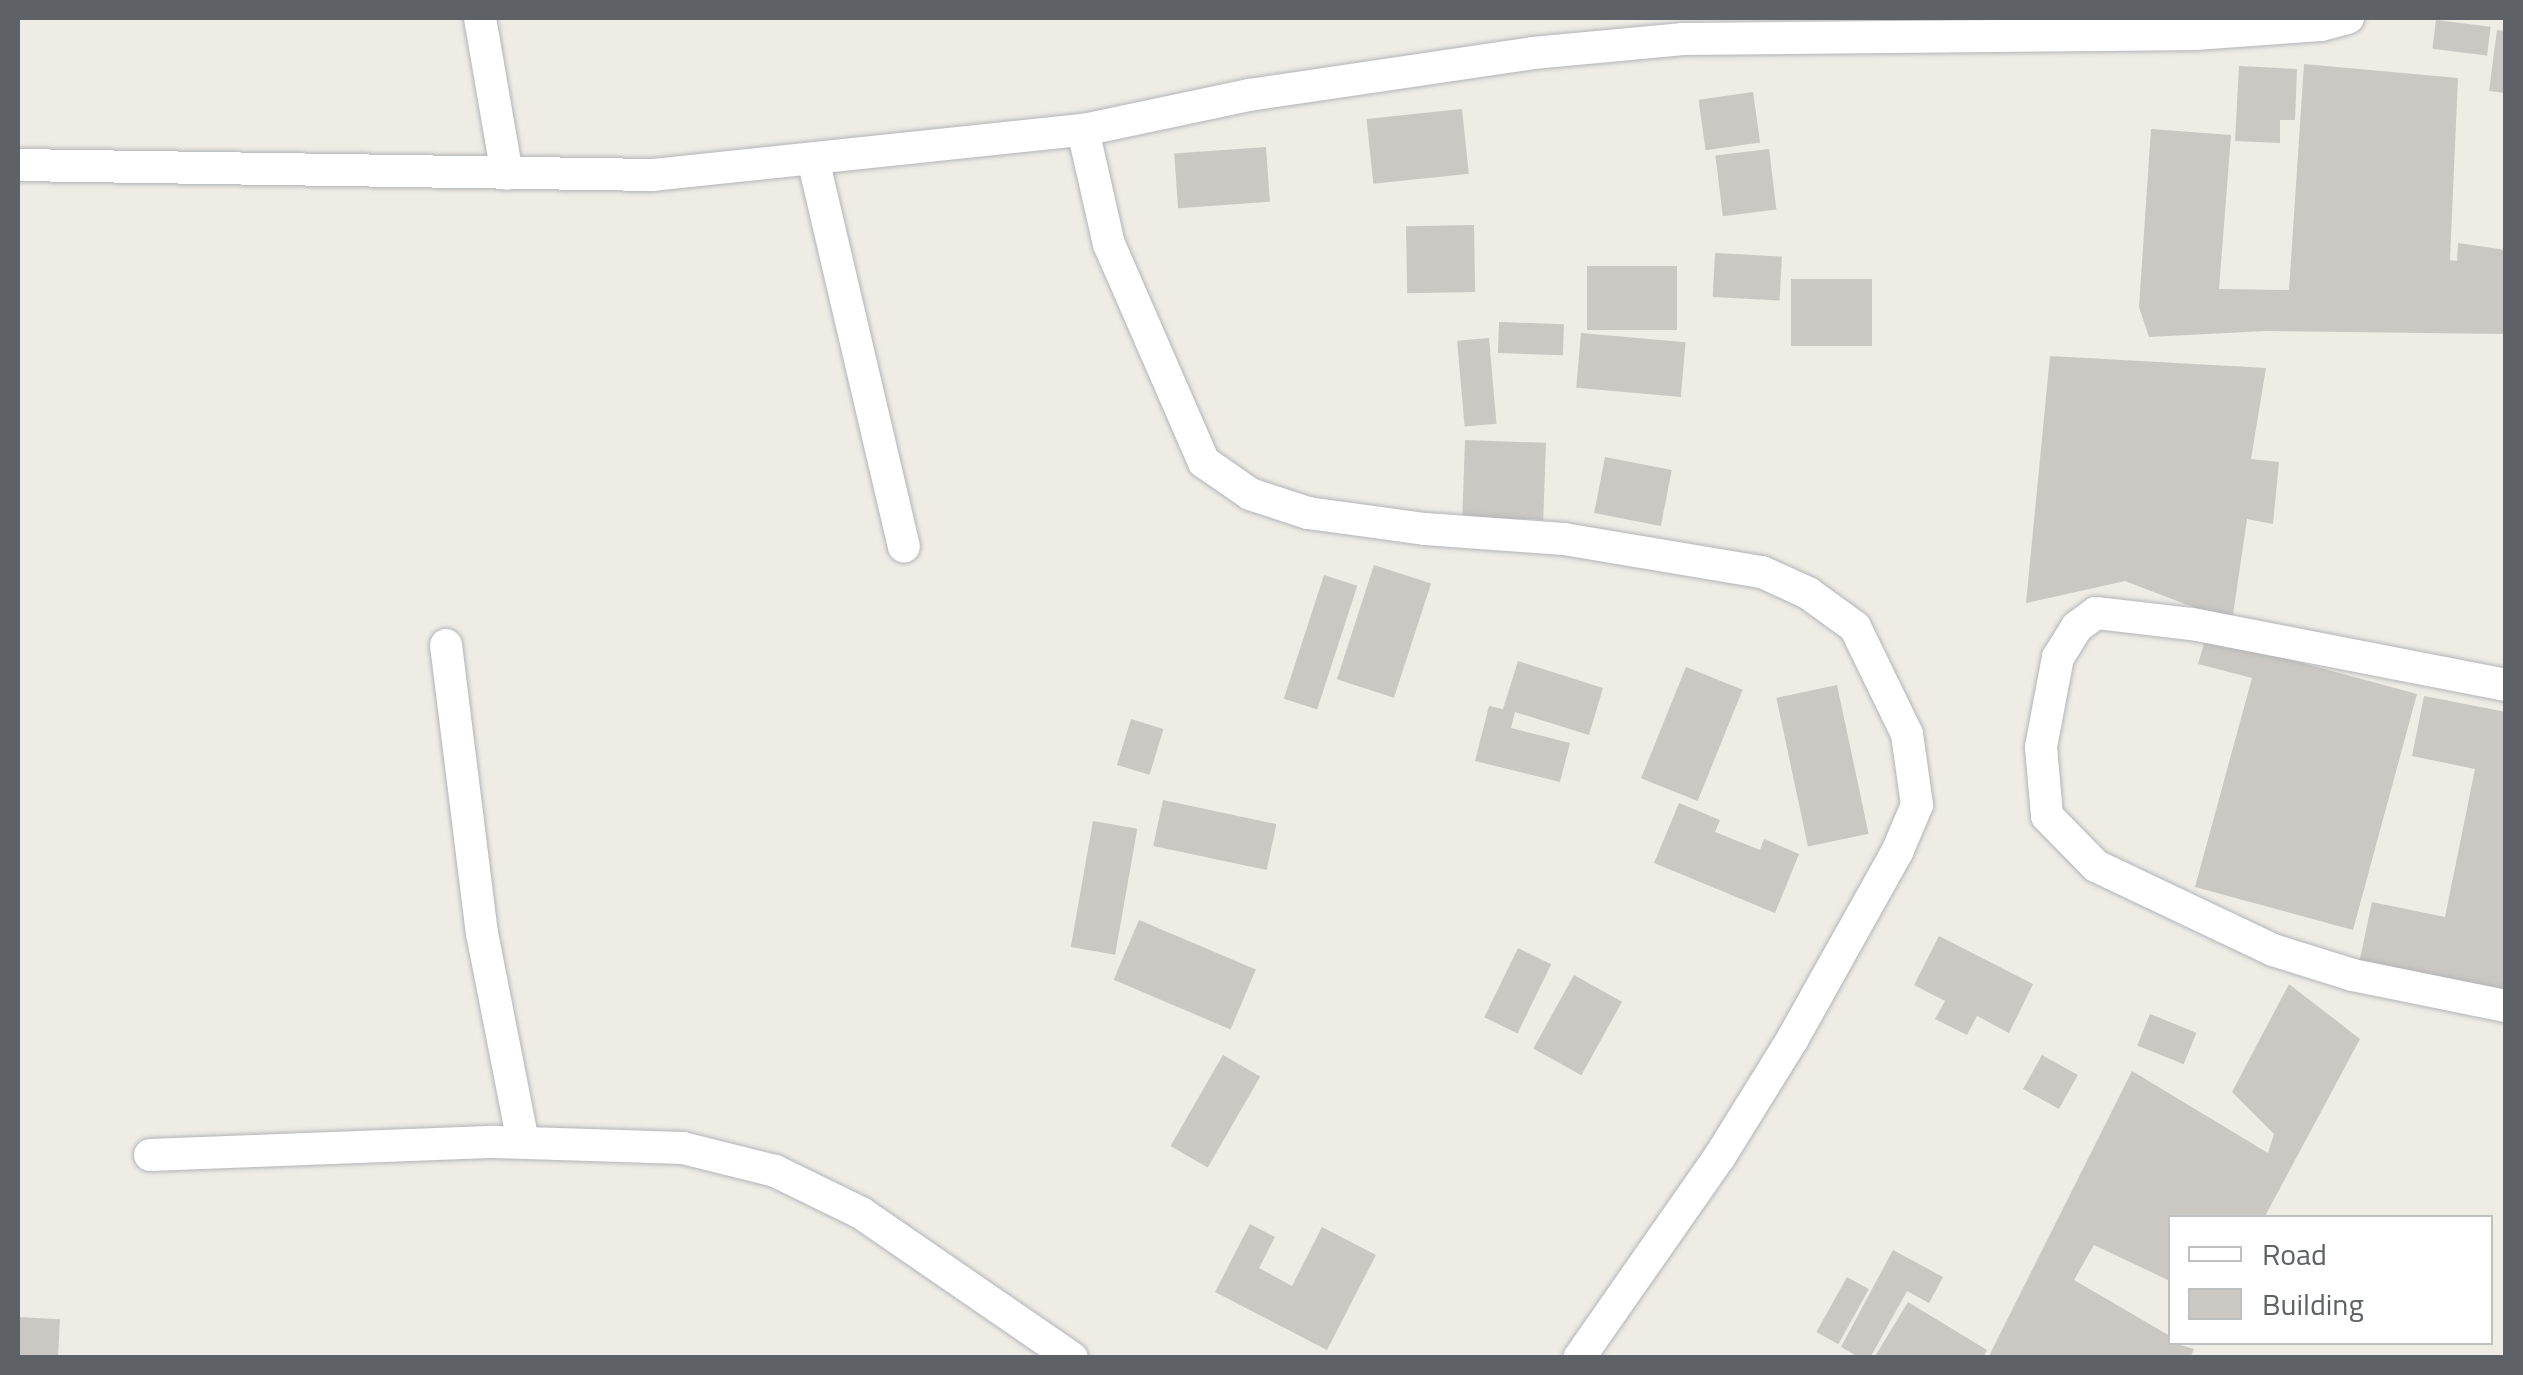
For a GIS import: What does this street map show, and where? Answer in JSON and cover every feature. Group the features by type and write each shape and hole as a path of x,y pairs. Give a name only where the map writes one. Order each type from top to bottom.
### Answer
{"street":[{"path":"480,18 507,174"},
{"path":"18,165 652,174 1082,130 1400,69 1685,28 2195,34 2321,24 2348,18"},
{"path":"1082,130 1108,244 1204,462 1250,494 1308,513 1425,529 1564,539 1762,572 1808,593 1855,627 1907,734 1917,805 1898,852 1792,1040 1720,1156 1579,1358"},
{"path":"813,159 904,546"},
{"path":"2506,685 2191,624 2096,613 2076,627 2058,657 2041,748 2048,816 2096,866 2273,950 2353,975 2506,1006"},
{"path":"446,645 482,933 523,1142"},
{"path":"150,1155 523,1142 683,1148 774,1171 861,1212 1072,1358"}],"building":[{"path":"2436,20 2491,27 2487,55 2432,49"},
{"path":"2497,30 2506,31 2506,93 2489,91"},
{"path":"2304,64 2458,78 2450,260 2457,261 2458,243 2506,250 2506,334 2265,331 2149,337 2139,307 2151,129 2231,135 2219,289 2289,290"},
{"path":"2239,66 2297,69 2295,120 2280,120 2280,143 2235,141"},
{"path":"1753,92 1760,143 1706,150 1699,100"},
{"path":"1462,109 1469,174 1373,184 1367,119"},
{"path":"1266,147 1270,202 1178,208 1174,153"},
{"path":"1769,149 1776,210 1723,216 1715,156"},
{"path":"1474,225 1475,292 1407,293 1406,226"},
{"path":"1715,253 1782,257 1780,300 1713,297"},
{"path":"1587,266 1677,266 1677,330 1587,330"},
{"path":"1791,279 1872,279 1872,346 1791,346"},
{"path":"1499,322 1564,324 1563,355 1498,353"},
{"path":"1581,333 1686,342 1681,397 1576,388"},
{"path":"1489,338 1496,424 1465,426 1457,341"},
{"path":"2050,356 2266,368 2251,459 2279,462 2273,524 2247,519 2232,622 2125,581 2026,603"},
{"path":"1465,440 1546,443 1543,520 1462,517"},
{"path":"1605,457 1672,470 1661,526 1594,513"},
{"path":"1374,565 1431,584 1394,698 1337,679"},
{"path":"1324,575 1357,586 1317,709 1284,699"},
{"path":"2206,637 2417,694 2353,930 2195,887 2252,678 2198,664"},
{"path":"1518,661 1603,688 1589,735 1515,712 1511,728 1570,743 1560,782 1475,761 1489,706 1503,709"},
{"path":"1686,667 1743,690 1698,801 1641,778"},
{"path":"1837,685 1869,834 1808,847 1776,698"},
{"path":"2424,696 2506,712 2505,999 2358,968 2372,902 2445,917 2475,769 2412,756"},
{"path":"1131,719 1164,729 1149,775 1117,765"},
{"path":"1163,800 1276,824 1267,870 1153,846"},
{"path":"1679,803 1720,820 1715,832 1760,850 1764,839 1799,854 1775,913 1654,863"},
{"path":"1093,821 1137,829 1115,955 1071,947"},
{"path":"1139,920 1256,970 1231,1029 1114,980"},
{"path":"1939,936 2033,984 2009,1033 1977,1016 1967,1035 1935,1019 1945,1001 1914,985"},
{"path":"1518,948 1551,964 1518,1033 1484,1017"},
{"path":"1574,975 1622,1002 1581,1075 1533,1048"},
{"path":"2289,984 2360,1039 2266,1215 2168,1215 2168,1280 2094,1245 2074,1280 2168,1335 2168,1345 2194,1349 2190,1358 1988,1358 2132,1071 2268,1153 2274,1134 2232,1092"},
{"path":"2150,1014 2196,1033 2184,1064 2137,1046"},
{"path":"1223,1055 1260,1076 1208,1167 1170,1146"},
{"path":"2042,1055 2078,1075 2059,1109 2023,1089"},
{"path":"1250,1224 1275,1237 1259,1268 1292,1286 1322,1227 1376,1255 1327,1350 1215,1292"},
{"path":"1893,1250 1943,1277 1929,1303 1907,1291 1870,1358 1860,1358 1841,1347"},
{"path":"1847,1277 1869,1289 1838,1344 1816,1332"},
{"path":"1908,1302 1987,1350 1983,1358 1874,1358"},
{"path":"18,1317 60,1319 58,1358 18,1358"}]}
